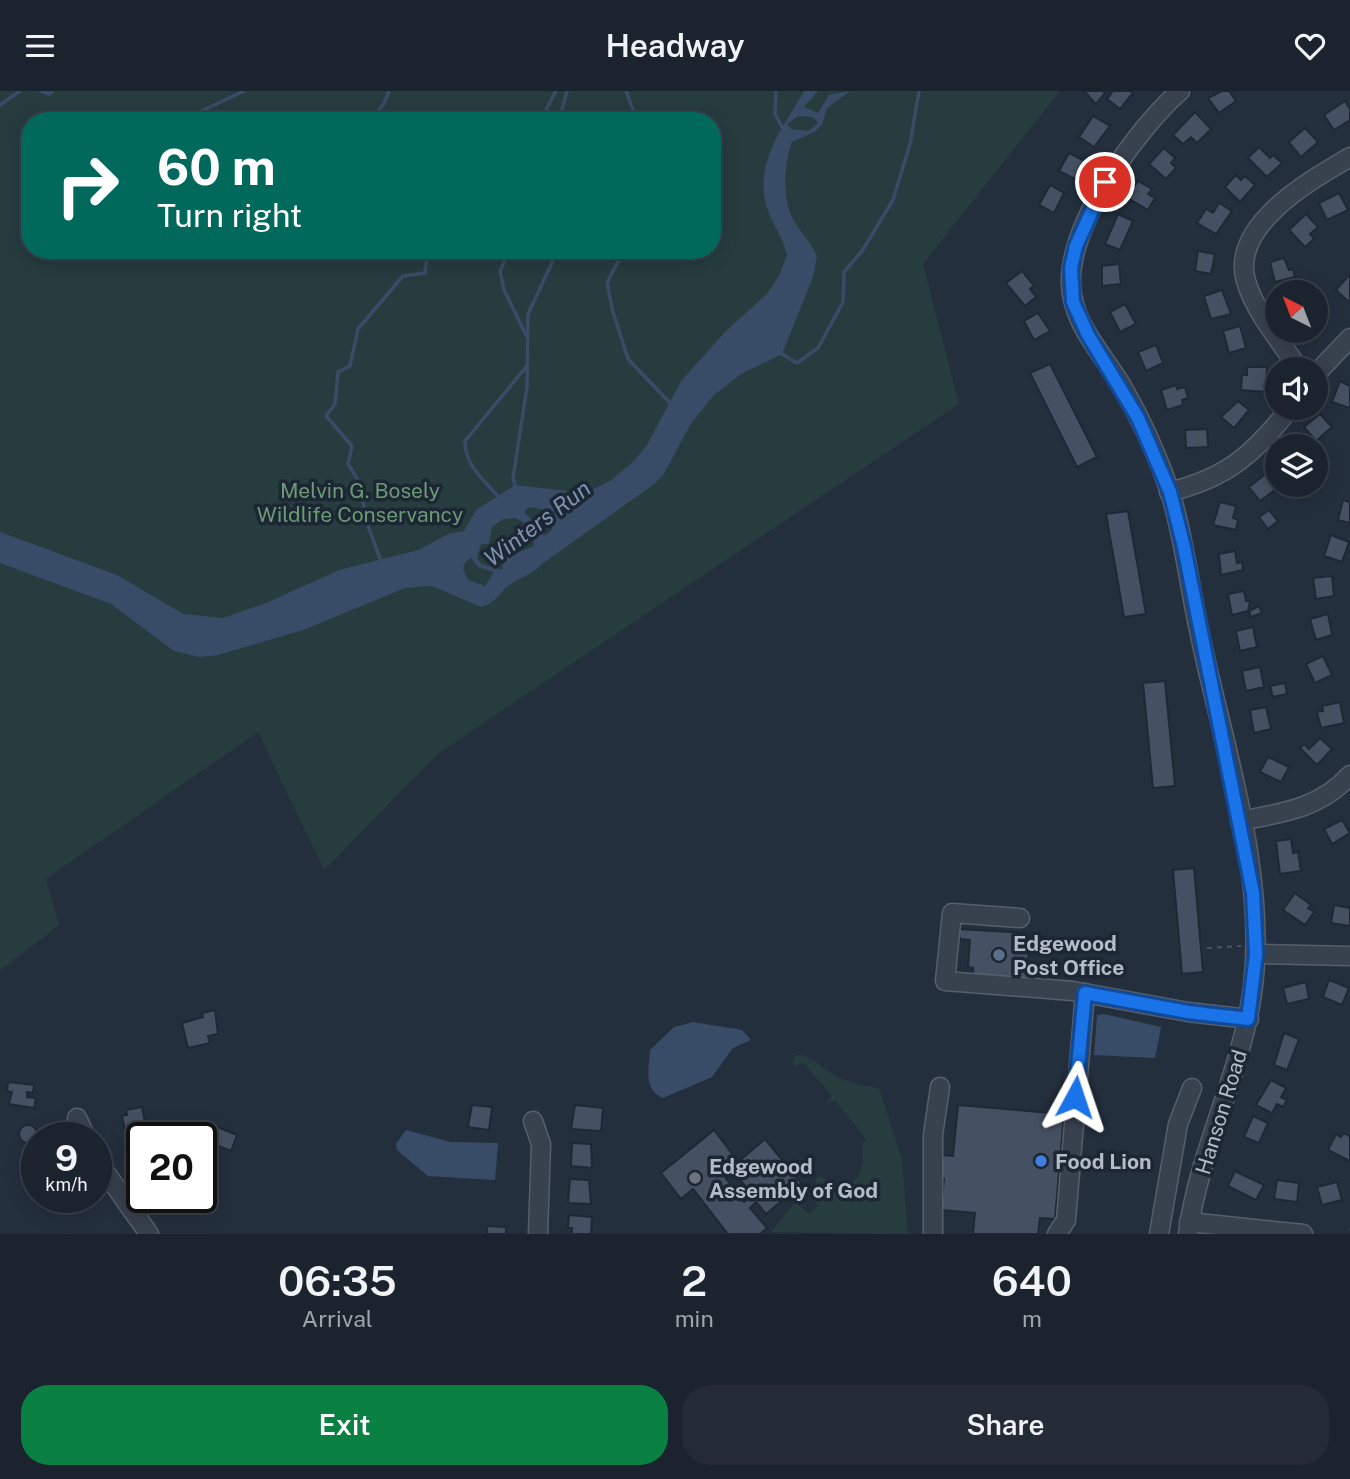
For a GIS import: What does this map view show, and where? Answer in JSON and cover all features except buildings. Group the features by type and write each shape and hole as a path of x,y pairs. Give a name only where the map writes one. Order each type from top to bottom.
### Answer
{"street":[{"name":"Hanson Road","path":"1180,91 1135,141 1105,182 1076,246 1070,285 1077,316 1127,396 1170,492 1253,893 1248,1019 1206,1155 1189,1228"},
{"path":"1291,357 1253,297 1243,268 1245,256 1256,229 1268,216 1301,187 1350,157"},
{"path":"1328,361 1350,338"},
{"path":"1170,492 1219,476 1238,464 1257,448 1280,420"},
{"path":"1240,821 1311,805 1327,797 1350,775"},
{"path":"1020,918 952,913 945,981 1085,993 1188,1012 1248,1019"},
{"path":"1252,950 1350,956"},
{"path":"1057,1234 1066,1220 1085,993"},
{"path":"933,1234 933,1135 940,1087"},
{"path":"1159,1234 1178,1124 1192,1088"},
{"path":"77,1118 79,1122"},
{"path":"533,1121 541,1144 538,1234"},
{"path":"112,1182 149,1234"},
{"path":"1189,1228 1303,1234"}],"path":[{"path":"1208,948 1252,950"}],"green space":[{"name":"Melvin G. Bosely Wildlife Conservancy","path":"0,91 1060,91 923,264 959,404 439,753 324,870 258,732 46,879 59,925 0,971"},
{"path":"796,1055 812,1059 847,1081 879,1088 902,1160 908,1234 771,1232 796,1201 808,1214 818,1206 807,1193 817,1185 815,1180 820,1176 840,1184 848,1184 854,1180 862,1166 862,1144 867,1140 835,1100 826,1104 832,1096 803,1062 795,1067 792,1063"}],"water":[{"name":"Winters Run","path":"804,91 818,91 804,107 818,113 829,95 850,91 827,108 822,125 814,132 792,142 789,151 785,181 789,211 817,256 813,277 782,354 741,374 713,396 690,425 664,474 653,485 534,571 508,586 489,604 481,607 432,586 405,588 303,630 218,655 199,657 174,651 111,604 0,563 0,532 117,575 183,614 223,618 266,603 339,570 418,550 448,534 464,531 476,510 515,485 585,493 610,481 634,461 647,445 681,381 726,331 767,294 779,276 787,255 766,205 764,173 773,145","holes":["798,116 813,117 818,123 809,131 791,129 787,124","530,507 556,512 551,531 544,536 541,526 525,514 525,510","516,518 533,528 534,546 504,558 502,570 482,564 477,558 481,544 489,544 492,527 503,519","471,558 478,567 494,572 485,586 468,580 463,569"]},
{"path":"1104,1014 1161,1027 1155,1058 1094,1055 1097,1015"},
{"path":"693,1022 742,1030 751,1040 733,1048 712,1077 663,1098 652,1090 650,1084 650,1050 674,1027"},
{"path":"406,1130 450,1142 498,1143 495,1180 428,1176 397,1150 396,1144"}],"waterway":[{"path":"0,105 20,91"},
{"path":"41,91 49,94 53,91"},
{"path":"199,112 244,91"},
{"path":"376,112 384,104 389,91"},
{"path":"545,112 556,91"},
{"path":"561,112 567,91"},
{"path":"626,91 634,112"},
{"path":"776,91 775,114 783,129"},
{"path":"782,354 797,363 818,348 843,302 844,272 862,251 893,200 910,144 919,91"},
{"path":"382,564 368,526 359,482 348,464 352,446 326,416 335,404 338,372 350,366 358,329 403,276 425,273 427,259"},
{"path":"506,259 500,271 504,290 527,337"},
{"path":"515,485 513,478 527,387 528,314 554,259"},
{"path":"621,259 607,283 628,359 671,404"},
{"path":"497,495 471,464 465,441 527,366"}],"place":[{"name":"Edgewood Post Office","path":"999,955"},
{"name":"Food Lion","path":"1041,1161"},
{"name":"Edgewood Assembly of God","path":"695,1178"}],"route":[{"path":"1075,1097 1085,993 1188,1012 1248,1019 1256,954 1253,893 1243,833 1198,628 1184,547 1170,492 1122,386 1088,335 1077,316 1073,302 1070,285 1076,246 1105,182"}]}
